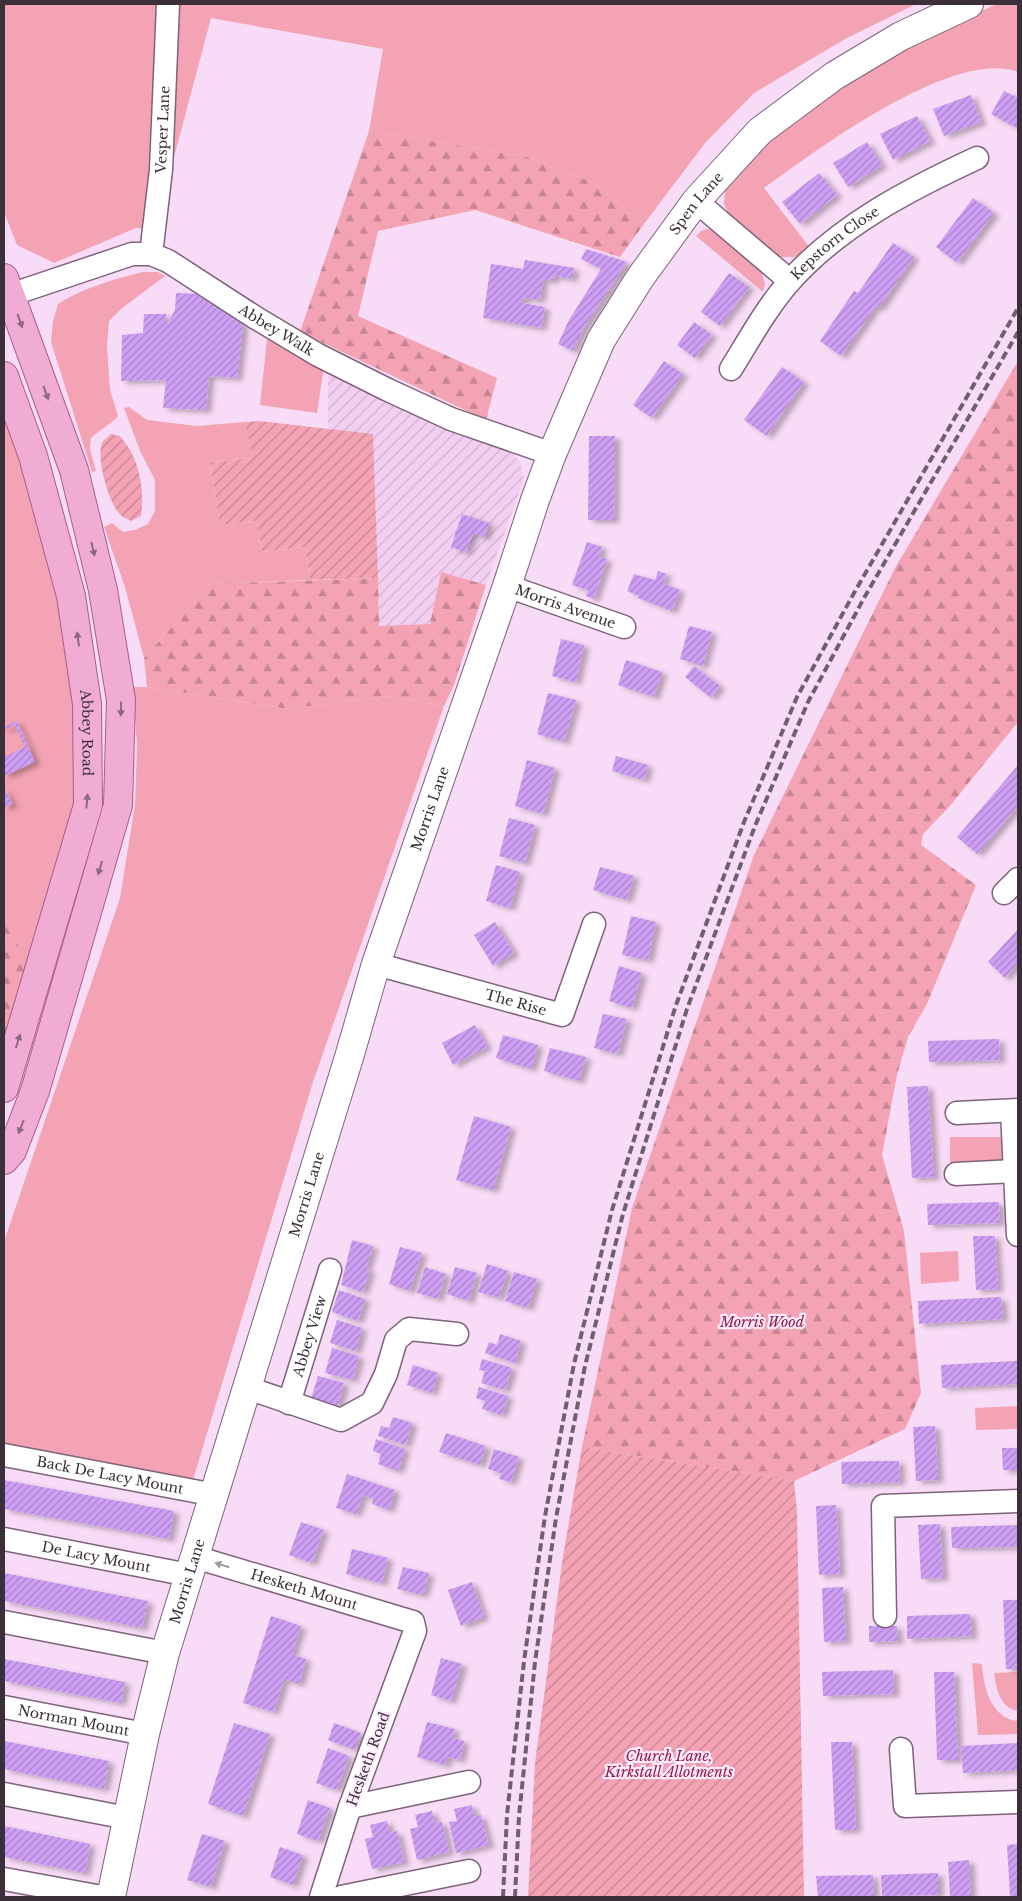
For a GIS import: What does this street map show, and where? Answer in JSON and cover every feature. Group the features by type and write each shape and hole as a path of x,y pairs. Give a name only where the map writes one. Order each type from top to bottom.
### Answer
{"main road":[{"path":"4,1160 12,1151 35,1091 118,805 121,700 103,590 74,470 6,290"},
{"name":"Abbey Road","path":"4,376 33,456 71,596 87,704 88,805 4,1088"}],"street":[{"name":"Vesper Lane","path":"151,254 161,170 168,4"},
{"name":"Spen Lane","path":"535,500 552,454 601,340 640,278 696,201 760,131 834,76 901,36 969,4"},
{"name":"Kepstorn Close","path":"730,369 770,306 790,281 836,238 868,216 977,158"},
{"path":"696,201 790,281"},
{"name":"Abbey Walk","path":"6,290 132,254 151,254 173,264 256,318 318,355 388,390 451,420 552,454"},
{"name":"Morris Lane","path":"112,1897 145,1734 165,1653 248,1388 376,964 535,500"},
{"name":"Morris Avenue","path":"507,586 624,627"},
{"name":"The Rise","path":"376,964 562,1015 594,924"},
{"path":"957,1113 1015,1110 1018,1235"},
{"path":"956,1174 1015,1171"},
{"name":"Abbey View","path":"289,1403 330,1270"},
{"path":"248,1388 341,1420 372,1403 386,1374 396,1340 409,1329 457,1334"},
{"name":"Back De Lacy Mount","path":"4,1456 214,1495"},
{"path":"885,1616 883,1506 1018,1501"},
{"name":"De Lacy Mount","path":"4,1539 192,1566"},
{"name":"Hesketh Mount","path":"192,1566 282,1583 414,1622"},
{"path":"4,1622 165,1653"},
{"name":"Hesketh Road","path":"321,1897 350,1807 415,1631 414,1622"},
{"name":"Norman Mount","path":"4,1707 145,1734"},
{"path":"901,1749 905,1806 1018,1802"},
{"path":"350,1807 470,1782"},
{"path":"4,1794 127,1818"},
{"path":"341,1897 468,1871"},
{"path":"4,1879 102,1897"}],"shaded area":[{"path":"328,368 509,450 520,462 524,479 486,585 441,572 430,624 379,627 373,435 328,429"}],"green space":[{"path":"4,4 916,4 845,39 754,93 705,143 644,224 592,182 524,156 369,131 383,49 211,18 169,176 164,230 136,228 54,263 17,245 4,212"},
{"path":"997,4 1018,4 1018,72 991,68 958,74 923,88 850,128 764,188 810,248 804,253 794,257 780,257 771,253 730,217 724,204 725,190 759,148 829,92 928,35"},
{"path":"369,131 524,156 592,182 644,224 620,257 475,210 378,231 358,316 497,378 486,420 300,332"},
{"path":"707,229 715,230 759,266 765,283 763,292 696,236 701,231"},
{"path":"143,272 158,272 165,276 121,309 109,321 107,346 110,390 118,416 91,438 90,449 96,471 92,472 51,342 53,321 58,304 68,298 99,285"},
{"path":"267,339 324,366 317,413 260,405"},
{"name":"Morris Wood","path":"1018,361 1018,722 949,807 923,834 921,845 976,885 927,1004 908,1037 897,1075 882,1155 904,1231 921,1393 905,1429 794,1481 582,1447 632,1208 754,855 895,568"},
{"path":"129,407 147,420 197,426 245,422 252,458 210,462 220,525 257,521 262,552 305,547 310,580 210,584 144,658 125,587 104,527 112,523 123,532 135,530 148,524 155,511 155,480 140,451 124,408"},
{"path":"4,410 36,501 68,617 81,804 7,1025 4,1026"},
{"path":"259,421 373,434 378,578 310,580 305,547 262,552 257,521 220,525 210,462 252,458 245,422"},
{"path":"111,434 120,436 127,444 139,473 142,495 141,516 131,521 122,516 114,506 104,478 101,458 102,443"},
{"path":"441,572 486,585 454,685 444,706 387,696 288,709 147,687 144,658 210,584 378,578 379,626 430,624"},
{"path":"133,687 147,687 288,709 387,696 444,706 313,1082 192,1483 4,1447 4,1242 120,898 135,805 137,746"},
{"path":"4,923 21,950 28,986 4,1062"},
{"path":"950,1137 1006,1137 1007,1165 950,1166"},
{"path":"958,1251 959,1281 921,1284 920,1253"},
{"path":"1018,1406 1018,1429 976,1430 975,1408"},
{"name":"Church Lane, Kirkstall Allotments","path":"582,1447 794,1481 797,1511 804,1897 528,1897 535,1763 563,1556"},
{"path":"972,1663 982,1664 984,1682 990,1700 1001,1714 1009,1719 1018,1721 1018,1734 978,1735"},
{"path":"1018,1672 1018,1711 1003,1702 996,1685 994,1673"}],"building":[{"path":"1004,91 1018,98 1018,129 991,114"},
{"path":"971,95 981,122 944,136 933,109"},
{"path":"917,116 930,141 893,160 880,134"},
{"path":"867,142 882,165 848,187 833,163"},
{"path":"819,173 837,195 800,224 782,202"},
{"path":"973,198 994,213 957,263 936,247"},
{"path":"893,243 914,257 879,308 876,306 841,356 820,341 854,291 858,293"},
{"path":"586,249 627,262 583,329 573,351 558,344 569,320 601,269 581,259"},
{"path":"525,260 574,268 572,279 554,276 553,281 543,279 540,300 523,298 522,303 545,307 541,328 483,318 491,264 523,269"},
{"path":"729,273 749,287 720,326 701,312"},
{"path":"176,293 196,294 243,324 237,378 209,376 206,410 163,408 166,380 121,381 122,335 143,333 144,314 166,314 166,326 175,310"},
{"path":"694,322 712,335 695,358 677,345"},
{"path":"664,361 683,374 652,418 633,405"},
{"path":"782,367 804,382 767,436 744,420"},
{"path":"589,436 615,436 614,520 588,520"},
{"path":"462,514 489,523 484,537 473,533 466,552 451,547"},
{"path":"587,542 602,547 599,557 607,559 594,599 586,596 588,590 572,585"},
{"path":"658,571 667,574 663,583 680,590 672,611 638,598 639,596 627,591 634,574 655,580"},
{"path":"689,626 712,632 703,666 680,659"},
{"path":"561,639 584,645 576,682 552,676"},
{"path":"626,660 662,672 654,697 618,685"},
{"path":"694,666 720,686 711,698 685,677"},
{"path":"548,693 576,700 564,742 537,734"},
{"path":"17,721 35,762 4,776 4,757 25,747 15,725 4,730 4,727"},
{"path":"616,756 648,765 644,780 612,771"},
{"path":"527,760 555,768 543,814 515,806"},
{"path":"1018,765 1018,806 977,854 957,837"},
{"path":"4,787 12,804 4,808"},
{"path":"509,818 535,825 525,863 499,856"},
{"path":"496,865 520,872 510,908 486,901"},
{"path":"600,867 634,876 627,900 593,890"},
{"path":"631,916 656,922 648,960 622,955"},
{"path":"495,922 514,953 493,966 474,935"},
{"path":"1017,930 1018,963 1005,978 988,962"},
{"path":"619,966 642,973 632,1008 609,1001"},
{"path":"603,1014 627,1019 618,1054 594,1048"},
{"path":"475,1025 487,1047 453,1065 442,1043"},
{"path":"503,1035 538,1045 531,1069 496,1058"},
{"path":"999,1039 1000,1060 929,1062 928,1041"},
{"path":"550,1048 586,1057 579,1081 544,1071"},
{"path":"928,1086 934,1177 912,1178 907,1087"},
{"path":"474,1116 511,1127 493,1190 456,1180"},
{"path":"999,1202 1000,1223 928,1225 927,1204"},
{"path":"973,1236 995,1236 998,1289 976,1290"},
{"path":"352,1240 373,1246 366,1269 370,1270 363,1292 341,1285"},
{"path":"400,1247 422,1253 410,1291 389,1284"},
{"path":"487,1264 508,1271 499,1298 478,1292"},
{"path":"425,1267 446,1274 438,1299 417,1293"},
{"path":"455,1267 477,1273 469,1301 447,1294"},
{"path":"514,1272 537,1279 528,1308 505,1301"},
{"path":"339,1290 365,1299 358,1321 332,1312"},
{"path":"1001,1297 1003,1319 919,1324 918,1301"},
{"path":"337,1320 362,1328 356,1351 330,1343"},
{"path":"500,1334 521,1341 515,1363 485,1353 489,1342 497,1345"},
{"path":"332,1348 359,1356 353,1380 325,1373"},
{"path":"482,1359 512,1368 505,1390 481,1383 485,1371 479,1370"},
{"path":"1018,1361 1018,1384 942,1388 941,1365"},
{"path":"413,1365 438,1373 432,1393 407,1385"},
{"path":"318,1376 344,1383 338,1406 311,1399"},
{"path":"479,1387 508,1396 502,1415 482,1409 485,1401 476,1398"},
{"path":"393,1417 412,1423 406,1445 378,1436 381,1426 389,1428"},
{"path":"935,1426 938,1480 916,1481 913,1427"},
{"path":"446,1433 486,1446 480,1465 439,1452"},
{"path":"376,1439 405,1449 398,1471 378,1464 381,1454 373,1451"},
{"path":"1002,1448 1018,1448 1018,1470 1003,1470"},
{"path":"494,1449 519,1457 511,1482 499,1479 501,1473 488,1469"},
{"path":"899,1461 900,1482 842,1484 841,1462"},
{"path":"347,1474 395,1490 389,1510 372,1504 373,1499 363,1495 356,1514 336,1508"},
{"path":"4,1480 174,1511 169,1539 4,1509"},
{"path":"836,1505 840,1574 819,1575 816,1506"},
{"path":"301,1522 324,1530 312,1563 289,1555"},
{"path":"940,1524 943,1578 921,1579 918,1525"},
{"path":"1018,1525 1018,1547 952,1548 951,1527"},
{"path":"352,1549 388,1558 382,1583 346,1574"},
{"path":"403,1567 429,1573 423,1595 397,1589"},
{"path":"4,1573 148,1601 142,1628 4,1601"},
{"path":"472,1582 484,1617 461,1626 448,1590"},
{"path":"843,1587 846,1641 824,1642 822,1588"},
{"path":"1003,1600 1018,1600 1018,1669 1006,1669"},
{"path":"970,1614 972,1636 907,1639 907,1616"},
{"path":"271,1616 301,1626 292,1654 306,1659 299,1684 284,1679 274,1712 243,1703"},
{"path":"869,1626 897,1626 898,1641 869,1642"},
{"path":"441,1658 462,1664 451,1701 431,1695"},
{"path":"4,1659 125,1682 121,1703 4,1681"},
{"path":"893,1670 894,1694 823,1696 822,1672"},
{"path":"934,1672 954,1672 958,1760 937,1760"},
{"path":"427,1722 455,1729 452,1738 464,1741 460,1760 447,1757 445,1765 417,1757"},
{"path":"234,1723 270,1734 243,1816 208,1804"},
{"path":"334,1723 361,1733 355,1750 328,1740"},
{"path":"4,1741 109,1761 104,1789 4,1769"},
{"path":"831,1742 852,1742 856,1830 835,1830"},
{"path":"1018,1743 1018,1770 963,1773 961,1746"},
{"path":"328,1748 349,1756 337,1790 316,1783"},
{"path":"308,1800 330,1808 318,1841 297,1834"},
{"path":"472,1805 474,1817 481,1815 489,1845 456,1853 449,1822 457,1821 454,1809"},
{"path":"432,1811 435,1823 442,1822 449,1852 417,1860 410,1829 418,1827 415,1815"},
{"path":"387,1821 390,1833 397,1831 404,1862 372,1869 365,1839 373,1837 370,1825"},
{"path":"4,1826 90,1844 85,1873 4,1857"},
{"path":"202,1834 225,1841 211,1887 187,1880"},
{"path":"1018,1844 1018,1897 1010,1897 1007,1845"},
{"path":"280,1847 303,1855 293,1885 270,1877"},
{"path":"969,1860 971,1897 950,1897 948,1862"},
{"path":"938,1873 938,1895 882,1896 881,1875"},
{"path":"873,1875 874,1897 818,1897 816,1876"}],"railway":[{"path":"503,1897 507,1815 524,1661 545,1516 574,1364 612,1210 676,1005 744,822 797,697 854,593 1018,308"},
{"path":"515,1897 519,1816 535,1662 556,1518 585,1366 623,1214 687,1009 755,826 808,702 864,598 1018,332"}]}
